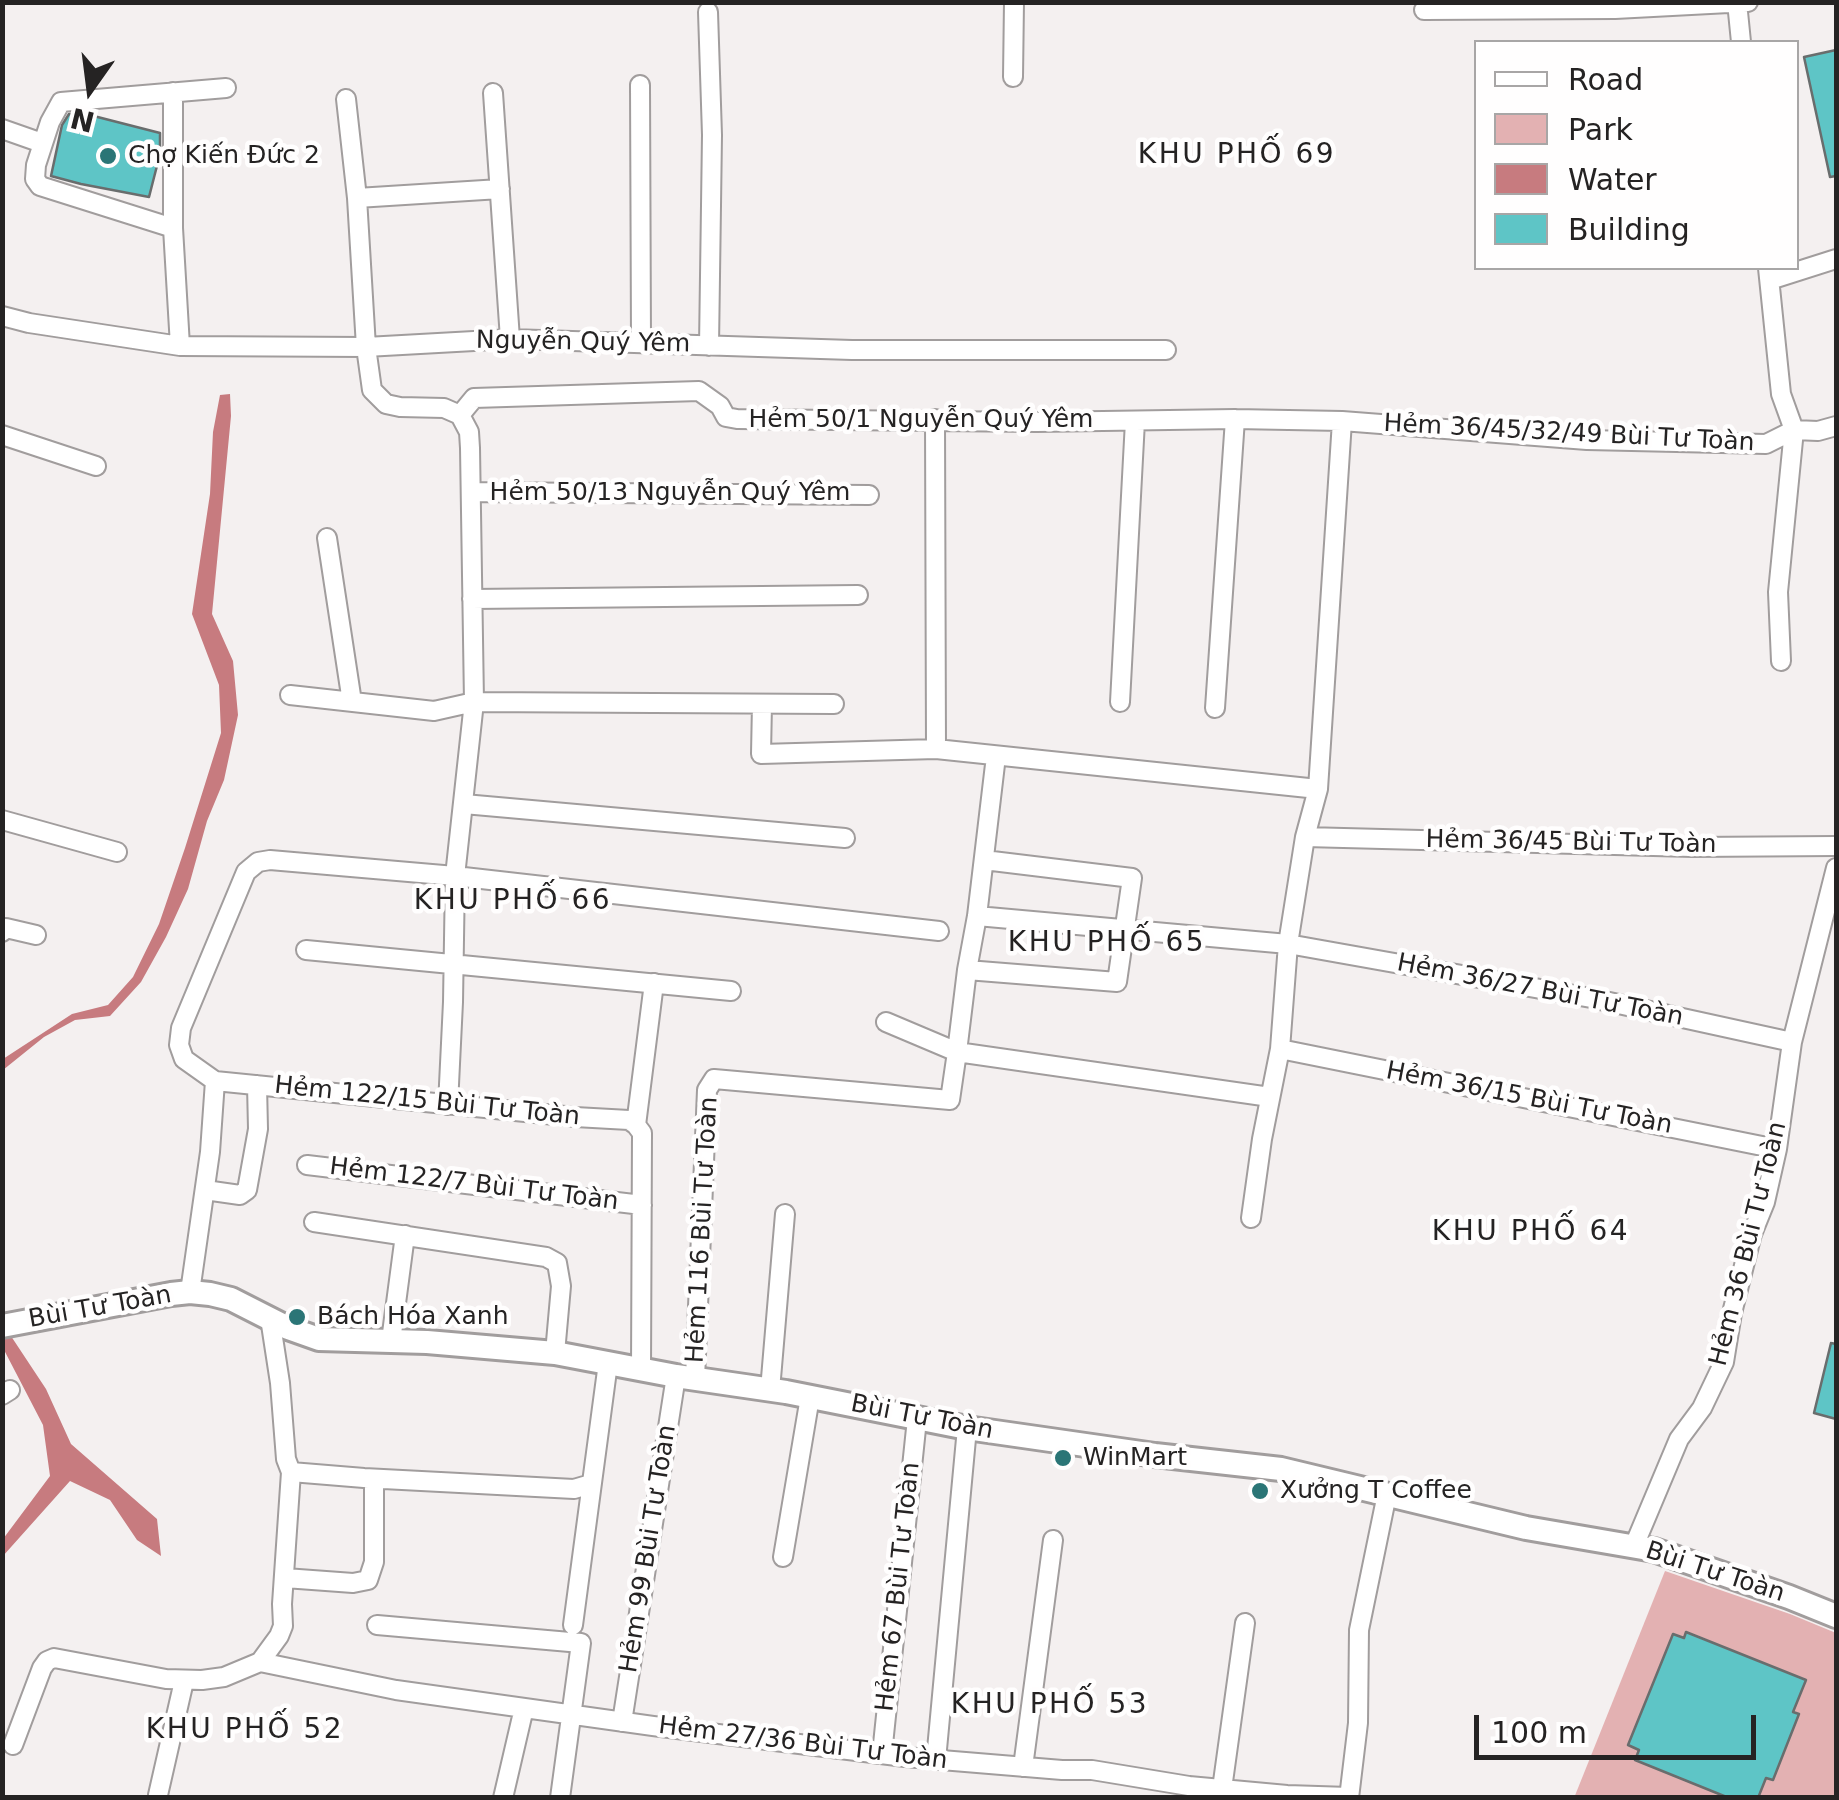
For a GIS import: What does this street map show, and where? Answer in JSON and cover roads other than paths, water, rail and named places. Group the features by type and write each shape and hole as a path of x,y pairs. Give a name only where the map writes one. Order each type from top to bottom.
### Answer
{"street":[{"path":"1013,77 1014,2"},
{"path":"1424,10 1741,3 1741,40"},
{"path":"708,12 712,135 708,346"},
{"path":"640,85 641,342"},
{"path":"173,228 40,186 35,179 42,143 62,102 226,88"},
{"path":"173,92 173,228 180,346"},
{"path":"493,94 510,339"},
{"path":"346,99 372,390 386,404 444,408 460,415 469,432 474,702 454,876 448,1105"},
{"path":"2,129 42,143"},
{"path":"357,198 500,189"},
{"path":"1799,267 1836,259"},
{"path":"1769,274 1781,394 1794,430 1778,592 1781,661"},
{"name":"Nguyễn Quý Yêm","path":"2,316 180,346 366,348 510,339 872,350 1166,350"},
{"name":"Hẻm 50/1 Nguyễn Quý Yêm","path":"460,415 474,398 699,390 720,406 726,417 737,419 1342,421"},
{"path":"935,419 936,748"},
{"path":"1215,708 1234,419"},
{"path":"1120,702 1135,421"},
{"path":"1251,1218 1280,1048 1288,944 1305,838 1318,789 1342,421"},
{"name":"Hẻm 36/45/32/49 Bùi Tư Toàn","path":"1342,421 1588,440 1766,444 1794,430 1818,432 1836,426"},
{"path":"2,435 96,466"},
{"name":"Hẻm 50/13 Nguyễn Quý Yêm","path":"471,492 869,495"},
{"path":"327,538 352,702"},
{"path":"472,599 858,595"},
{"path":"290,695 434,711 474,702 834,704"},
{"path":"762,704 761,754 936,748 1318,789"},
{"path":"958,1052 996,756"},
{"path":"464,804 846,838"},
{"path":"2,820 117,852"},
{"name":"Hẻm 36/45 Bùi Tư Toàn","path":"1305,838 1692,847 1836,846"},
{"path":"966,970 1117,982 1126,930 1132,878 984,860"},
{"path":"190,1292 215,1081 184,1059 179,1045 181,1028 246,872 258,862 454,876 939,931"},
{"name":"Hẻm 36 Bùi Tư Toàn","path":"1634,1546 1679,1439 1702,1408 1724,1362 1752,1234 1765,1202 1777,1149 1792,1042 1836,868"},
{"name":"Hẻm 36/27 Bùi Tư Toàn","path":"977,916 1288,944 1591,998 1792,1042"},
{"path":"2,932 6,928 36,935"},
{"path":"306,950 731,991"},
{"path":"642,1370 642,1134 636,1125 654,984"},
{"path":"886,1022 958,1052 1270,1098"},
{"name":"Hẻm 36/15 Bùi Tư Toàn","path":"1280,1048 1777,1149"},
{"name":"Hẻm 116 Bùi Tư Toàn","path":"686,1377 707,1090 714,1079 950,1100 958,1052"},
{"name":"Hẻm 122/15 Bùi Tư Toàn","path":"215,1081 629,1120 636,1125"},
{"path":"205,1190 240,1195 247,1190 258,1128 257,1085"},
{"name":"Hẻm 122/7 Bùi Tư Toàn","path":"306,1165 642,1205"},
{"path":"770,1390 785,1214"},
{"path":"314,1222 546,1256 558,1262 554,1354"},
{"path":"391,1341 405,1235"},
{"name":"Bùi Tư Toàn","path":"2,1326 190,1292 230,1299 320,1339 492,1347 554,1354 966,1428 1281,1469 1526,1528 1674,1556 1836,1616"},
{"path":"14,1745 42,1668 54,1658 184,1681 224,1677 260,1662 279,1636 283,1626 291,1472 286,1459 270,1318"},
{"path":"573,1625 608,1363"},
{"name":"Hẻm 99 Bùi Tư Toàn","path":"622,1722 686,1377"},
{"path":"782,1557 810,1397"},
{"name":"Hẻm 67 Bùi Tư Toàn","path":"882,1754 917,1419"},
{"path":"936,1760 966,1428"},
{"path":"291,1472 574,1489 591,1484"},
{"path":"285,1578 353,1583 368,1580 374,1562 374,1479"},
{"path":"1349,1797 1358,1723 1359,1630 1386,1494"},
{"path":"1022,1767 1053,1540"},
{"path":"1232,1792 1245,1623"},
{"path":"376,1625 581,1643 560,1798"},
{"name":"Hẻm 27/36 Bùi Tư Toàn","path":"260,1662 396,1690 622,1722 936,1760 1092,1770 1232,1792 1349,1797"},
{"path":"158,1795 184,1681"},
{"path":"503,1798 524,1708"}],"water":[{"path":"230,394 212,614 233,661 238,715 224,780 207,821 188,889 141,982 110,1016 75,1020 44,1037 3,1070 3,1059 72,1014 108,1005 133,977 159,924 185,848 221,733 219,685 192,614 210,494 213,432 220,395"},
{"path":"3,1324 46,1389 71,1444 157,1519 161,1556 137,1540 110,1500 70,1481 3,1556 3,1539 50,1476 43,1425 3,1348"}],"place":[{"name":"Chợ Kiến Đức 2","path":"108,156"},
{"name":"Bách Hóa Xanh","path":"297,1317"},
{"name":"WinMart","path":"1063,1458"},
{"name":"Xưởng T Coffee","path":"1260,1491"}],"district":[{"name":"KHU PHỐ 69","path":"1237,156"},
{"name":"KHU PHỐ 66","path":"513,902"},
{"name":"KHU PHỐ 65","path":"1107,944"},
{"name":"KHU PHỐ 64","path":"1531,1233"},
{"name":"KHU PHỐ 53","path":"1050,1706"},
{"name":"KHU PHỐ 52","path":"245,1731"}]}
